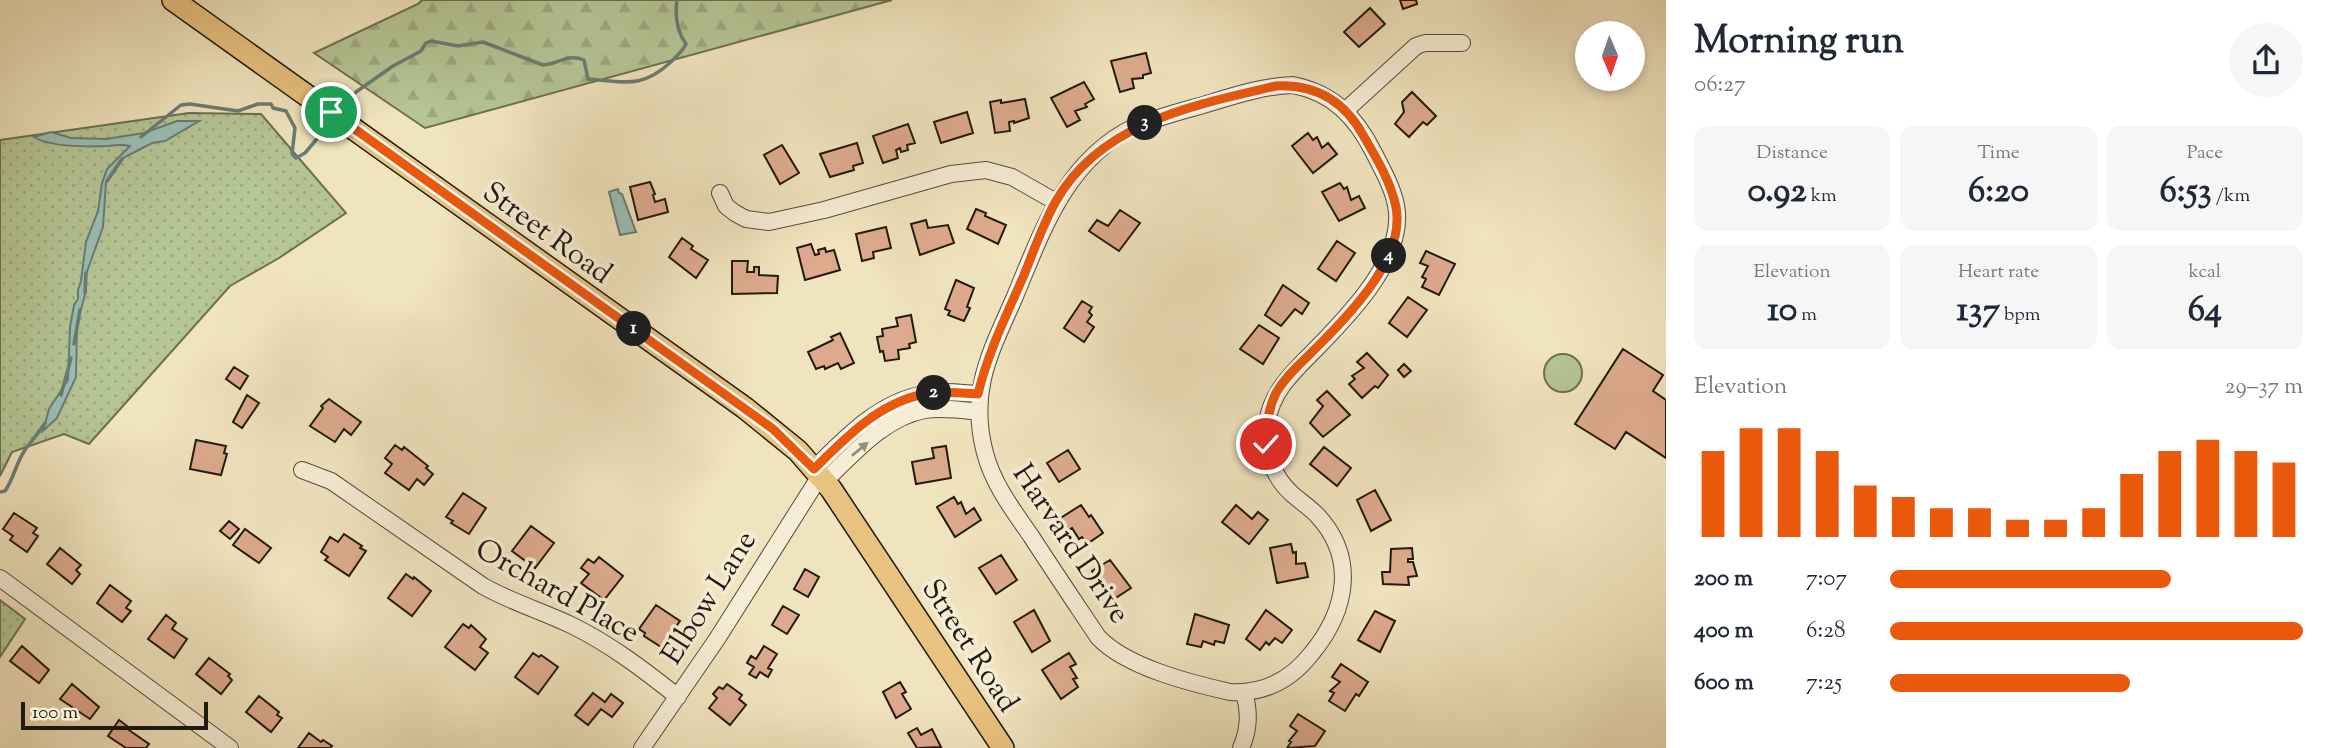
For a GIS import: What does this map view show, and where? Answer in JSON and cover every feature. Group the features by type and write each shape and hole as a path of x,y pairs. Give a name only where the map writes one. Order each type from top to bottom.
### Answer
{"main road":[{"name":"Street Road","path":"173,0 773,429 820,475 1003,748"}],"street":[{"path":"1346,110 1416,46 1425,43 1462,43"},
{"name":"Harvard Drive","path":"1293,85 1324,94 1346,110 1373,150 1393,193 1397,210 1396,239 1388,259 1348,316 1288,376 1277,391 1266,425 1266,444 1279,479 1290,493 1314,512 1333,537 1343,566 1343,592 1330,627 1304,664 1292,675 1262,690 1244,693 1223,690 1140,665 1103,642 998,487 984,452 978,394 987,359 1056,202 1080,169 1101,150 1135,127 1171,114 1264,89 1293,85"},
{"path":"720,193 726,205 735,213 746,219 769,222 824,210 951,174 986,170 1012,177 1056,202"},
{"path":"820,475 866,422 895,412 926,393 978,394"},
{"path":"895,412 908,415 934,409 979,412"},
{"name":"Orchard Place","path":"302,470 331,481 502,597 573,626 609,646 678,697"},
{"name":"Elbow Lane","path":"642,748 678,697 820,475"},
{"path":"0,578 230,748"},
{"path":"1241,748 1247,732 1248,718 1244,693"}],"green space":[{"path":"422,0 892,0 425,128 314,53"},
{"path":"189,113 261,114 346,213 279,258 230,286 89,444 64,434 12,452 0,476 0,140"},
{"path":"1563,354 1576,360 1582,373 1576,386 1563,392 1550,386 1544,373 1550,360"},
{"path":"0,600 25,619 0,657"}],"water":[{"path":"177,121 199,121 165,141 152,143 123,158 106,182 103,227 85,277 86,291 77,324 76,377 57,418 43,431 49,409 68,380 70,327 74,305 78,299 86,242 98,211 102,183 107,169 130,146 69,146 34,137 51,132 71,138 106,139 144,133"},
{"path":"618,189 636,232 620,235 609,192"}],"building":[{"path":"1400,0 1416,0 1417,4 1403,9"},
{"path":"1370,8 1385,24 1359,47 1344,32"},
{"path":"1146,53 1151,73 1143,75 1143,78 1132,79 1134,88 1120,92 1111,61"},
{"path":"1084,82 1094,99 1085,104 1087,107 1075,111 1080,120 1067,127 1051,98"},
{"path":"1412,92 1436,116 1427,125 1423,122 1409,137 1395,124 1404,112 1402,102"},
{"path":"1025,99 1029,118 1009,122 1010,131 995,133 990,102"},
{"path":"967,112 973,133 941,143 934,122"},
{"path":"908,124 915,143 907,145 908,150 896,150 898,158 883,163 873,136"},
{"path":"1308,133 1313,140 1317,137 1322,148 1328,143 1337,154 1313,173 1292,146"},
{"path":"857,143 863,163 853,166 854,170 830,177 820,154"},
{"path":"782,145 799,173 780,184 764,155"},
{"path":"650,182 655,202 665,199 668,212 638,220 630,187"},
{"path":"1340,183 1344,189 1347,187 1351,200 1359,196 1365,208 1339,221 1322,192"},
{"path":"976,209 1006,225 998,244 967,229"},
{"path":"1120,210 1140,223 1119,251 1089,231 1097,220 1108,226"},
{"path":"926,220 928,228 948,225 954,243 920,255 911,224"},
{"path":"886,227 891,248 873,252 874,258 862,261 856,234"},
{"path":"682,238 693,246 691,249 708,260 696,278 669,257"},
{"path":"1337,241 1355,253 1336,281 1318,269"},
{"path":"811,244 815,255 819,254 818,250 825,248 826,252 834,250 840,270 805,280 797,248"},
{"path":"1426,251 1455,264 1439,295 1422,287 1426,279 1422,277 1428,266 1420,263"},
{"path":"732,261 748,261 747,272 754,272 754,267 759,267 759,275 778,276 777,293 732,294"},
{"path":"956,280 974,288 964,321 948,315 950,311 945,309"},
{"path":"1283,285 1309,303 1302,314 1295,309 1281,326 1265,315"},
{"path":"1408,297 1427,310 1407,337 1389,323"},
{"path":"1082,301 1092,307 1089,312 1092,315 1087,322 1094,327 1084,342 1064,328"},
{"path":"911,315 916,342 909,344 910,348 898,350 899,359 885,361 877,337 883,336 882,329 898,326 896,318"},
{"path":"1259,325 1279,338 1263,364 1240,349"},
{"path":"840,333 854,363 841,369 838,363 825,369 824,366 816,369 808,352 833,340 831,337"},
{"path":"1623,349 1663,375 1653,391 1666,400 1666,458 1626,432 1615,449 1575,424"},
{"path":"1367,353 1388,375 1378,388 1375,386 1362,398 1349,384 1355,379 1352,376 1364,368 1357,362"},
{"path":"1404,364 1411,371 1404,377 1398,370"},
{"path":"234,367 248,376 240,389 226,379"},
{"path":"1327,391 1350,415 1323,437 1310,423 1323,406 1317,400"},
{"path":"247,395 259,403 242,428 233,422"},
{"path":"329,399 361,422 351,435 344,429 335,442 310,426 323,408 321,406"},
{"path":"196,440 226,446 224,453 227,454 221,475 190,469"},
{"path":"395,445 402,450 404,447 428,466 426,468 433,474 424,485 417,479 409,490 385,473 392,464 385,458"},
{"path":"946,446 951,478 916,484 912,462 934,458 932,448"},
{"path":"1324,447 1351,468 1337,486 1310,464"},
{"path":"1068,450 1080,469 1059,482 1047,463"},
{"path":"1375,490 1391,520 1371,531 1357,500"},
{"path":"463,493 486,508 469,534 446,517"},
{"path":"954,497 958,504 961,502 966,514 974,508 981,520 955,537 937,507"},
{"path":"1081,505 1103,533 1087,544 1082,537 1079,539 1072,528 1067,532 1059,519"},
{"path":"1236,505 1252,519 1258,512 1268,520 1249,544 1222,522"},
{"path":"14,513 37,528 33,533 38,536 27,552 10,540 13,536 3,529"},
{"path":"229,521 239,529 230,539 220,531"},
{"path":"531,526 554,543 535,568 512,551"},
{"path":"245,529 271,548 259,563 233,545"},
{"path":"344,534 366,551 349,576 325,560 328,557 321,552 330,537 338,542"},
{"path":"1291,544 1293,553 1296,552 1296,564 1305,563 1308,577 1277,583 1270,548"},
{"path":"60,548 81,565 76,570 80,574 72,584 47,564"},
{"path":"1412,548 1413,559 1408,559 1408,562 1413,562 1417,576 1408,577 1409,585 1383,584 1382,572 1390,572 1391,549"},
{"path":"1001,555 1017,580 996,594 979,568"},
{"path":"599,557 623,576 604,600 581,583 589,574 581,568 588,559 594,563"},
{"path":"1110,560 1131,588 1111,601 1092,571"},
{"path":"805,569 819,577 808,597 794,589"},
{"path":"406,574 431,591 412,616 388,598"},
{"path":"110,585 131,601 126,608 131,611 122,622 97,603"},
{"path":"656,605 680,621 661,647 644,636 645,633 639,629"},
{"path":"783,606 799,615 787,634 772,625"},
{"path":"1034,610 1050,641 1032,652 1014,622"},
{"path":"1266,610 1292,630 1282,643 1275,638 1269,645 1266,642 1260,650 1246,639"},
{"path":"1375,611 1395,621 1380,652 1358,640"},
{"path":"1195,614 1229,625 1224,643 1215,641 1214,645 1203,641 1201,647 1187,644"},
{"path":"166,615 176,623 172,629 187,639 174,658 148,639"},
{"path":"463,624 469,628 471,625 486,639 480,647 488,653 475,670 445,647"},
{"path":"22,646 49,670 39,683 10,661"},
{"path":"764,646 777,654 768,668 772,670 768,677 760,672 756,678 749,674 754,667 747,663 751,656 756,659"},
{"path":"533,653 539,657 541,655 558,667 538,694 515,677"},
{"path":"1069,653 1076,664 1070,667 1077,678 1073,679 1078,687 1061,699 1042,670"},
{"path":"209,658 230,674 228,676 232,680 221,694 196,674"},
{"path":"1341,664 1368,682 1345,711 1329,701 1334,693 1330,691 1340,682 1332,677"},
{"path":"900,682 906,692 902,694 911,709 896,718 883,692"},
{"path":"72,684 99,707 90,719 60,699"},
{"path":"727,684 742,695 739,699 746,705 730,725 709,708 717,698 713,694 719,687 723,689"},
{"path":"593,693 605,702 611,694 623,703 612,717 601,709 588,725 575,715"},
{"path":"259,696 279,712 277,715 282,718 271,732 246,712"},
{"path":"1298,714 1325,731 1315,746 1287,748 1297,731 1290,726"},
{"path":"119,720 149,744 146,748 126,748 108,736"},
{"path":"917,728 921,735 932,729 941,747 917,748 908,733"},
{"path":"309,733 321,742 323,740 332,746 298,748"}],"waterway":[{"path":"341,110 356,92 393,66 421,51 426,43 431,41 458,46 483,42 543,65 578,58 584,60 588,79 623,82 642,80 661,70 686,44 677,23 677,0"},
{"path":"141,137 181,105 238,111 258,104 271,104 273,108 286,111 295,128 292,154 296,158 305,153 332,121"},
{"path":"107,181 122,159"},
{"path":"85,293 86,273"},
{"path":"74,344 80,310"},
{"path":"61,395 71,358"},
{"path":"0,492 5,491 22,455 45,423"}],"route":[{"path":"331,112 773,429 814,469 875,414 903,399 926,393 978,394 987,359 1056,202 1080,169 1101,150 1135,127 1171,114 1276,86 1309,88 1324,94 1352,116 1373,150 1393,193 1397,210 1396,239 1388,259 1348,316 1288,376 1277,391 1266,425 1266,444"}]}
